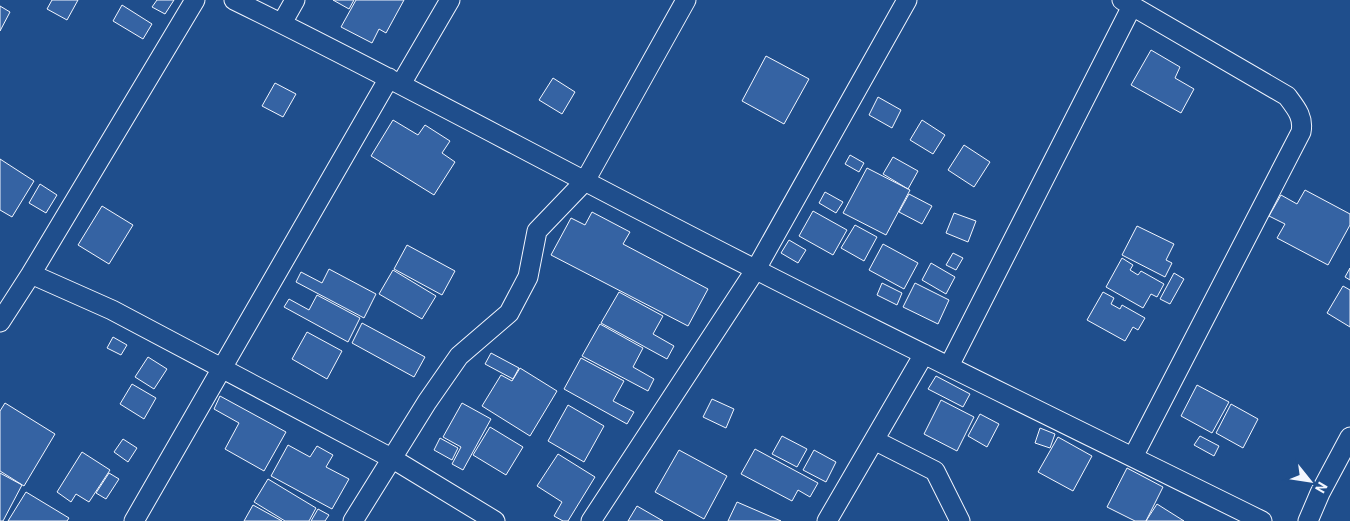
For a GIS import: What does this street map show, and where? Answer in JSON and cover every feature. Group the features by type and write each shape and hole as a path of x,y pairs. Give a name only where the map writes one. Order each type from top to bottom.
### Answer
{"street":[{"path":"0,322 195,0"},
{"path":"234,0 924,354 1262,521"},
{"path":"282,23 295,0"},
{"path":"134,521 221,369 395,81 450,0"},
{"path":"353,521 427,402 459,356 509,314 528,276 537,231 585,181 686,0"},
{"path":"590,521 756,268 907,0"},
{"path":"949,366 1127,3 1287,96 1298,111 1303,124 1301,132 1133,458"},
{"path":"30,274 112,310 393,459 495,521"},
{"path":"827,521 924,354"},
{"path":"1308,521 1320,492 1350,437"},
{"path":"874,440 935,471 960,521"}],"building":[{"path":"52,0 78,0 67,20 47,9"},
{"path":"157,0 174,0 165,14 152,7"},
{"path":"333,0 354,0 349,9"},
{"path":"356,0 404,0 386,33 379,29 372,43 341,27"},
{"path":"122,5 152,24 143,39 113,21"},
{"path":"0,6 10,12 0,31"},
{"path":"1151,50 1180,67 1175,78 1194,89 1181,113 1131,85"},
{"path":"766,56 809,79 784,124 742,101"},
{"path":"553,78 575,92 562,114 539,100"},
{"path":"275,83 296,94 283,117 262,106"},
{"path":"878,97 901,110 892,128 869,115"},
{"path":"393,120 418,135 425,125 450,141 442,153 455,162 434,195 371,156"},
{"path":"922,120 945,135 933,154 910,140"},
{"path":"964,145 990,162 974,187 948,170"},
{"path":"850,155 864,163 859,172 845,164"},
{"path":"893,157 918,171 908,189 883,174"},
{"path":"0,159 34,181 12,217 0,210"},
{"path":"867,168 910,190 886,235 843,213"},
{"path":"40,184 57,195 46,213 29,203"},
{"path":"1305,190 1350,214 1350,225 1328,265 1277,238 1285,224 1269,216 1281,195 1297,204"},
{"path":"825,192 843,202 836,213 819,203"},
{"path":"909,194 932,206 922,224 899,212"},
{"path":"102,206 133,225 109,264 78,245"},
{"path":"813,211 847,230 833,255 799,236"},
{"path":"592,212 630,232 623,244 708,289 688,326 551,255 571,218 585,225"},
{"path":"954,213 976,221 968,242 946,233"},
{"path":"855,225 877,237 864,261 841,248"},
{"path":"1137,226 1174,244 1166,260 1172,263 1165,277 1122,255"},
{"path":"789,240 806,250 798,263 781,253"},
{"path":"883,244 918,263 904,289 869,270"},
{"path":"407,245 455,271 442,295 394,269"},
{"path":"953,253 963,258 956,270 946,265"},
{"path":"1122,258 1133,265 1130,270 1138,275 1141,271 1164,284 1157,297 1151,294 1143,308 1106,287"},
{"path":"931,263 955,277 946,294 922,280"},
{"path":"1350,268 1350,280 1345,277"},
{"path":"329,269 376,294 364,318 296,282 301,272 322,283"},
{"path":"393,270 436,296 422,319 379,294"},
{"path":"1174,273 1184,279 1170,304 1160,299"},
{"path":"882,283 902,293 897,305 877,295"},
{"path":"915,283 949,300 938,324 903,307"},
{"path":"1343,286 1350,290 1350,327 1327,313"},
{"path":"619,292 663,316 653,334 674,346 667,359 601,323"},
{"path":"1103,292 1114,298 1111,304 1120,309 1122,305 1145,318 1138,330 1133,327 1125,341 1087,320"},
{"path":"317,295 360,318 348,342 284,307 289,299 309,310"},
{"path":"362,323 425,357 414,377 352,343"},
{"path":"600,324 643,348 633,367 654,379 648,391 582,356"},
{"path":"307,332 342,351 327,379 292,359"},
{"path":"113,337 127,345 121,355 107,348"},
{"path":"491,353 519,368 513,379 485,364"},
{"path":"148,357 167,369 154,389 135,377"},
{"path":"581,358 624,381 613,401 634,412 627,424 564,389"},
{"path":"520,368 557,391 530,436 482,406 501,375 512,381"},
{"path":"936,376 970,394 963,407 928,389"},
{"path":"132,384 156,398 144,419 120,404"},
{"path":"1197,385 1229,402 1212,433 1181,416"},
{"path":"220,396 286,432 264,471 225,449 239,423 214,409"},
{"path":"712,399 734,409 726,428 703,417"},
{"path":"941,400 974,417 957,451 924,434"},
{"path":"5,403 55,434 24,486 0,471 0,411"},
{"path":"462,403 491,419 463,470 452,464 461,447 443,437"},
{"path":"1231,404 1258,419 1243,448 1216,433"},
{"path":"568,405 604,426 584,462 548,441"},
{"path":"980,414 999,424 987,447 968,436"},
{"path":"490,427 523,447 506,475 473,455"},
{"path":"1040,428 1055,434 1050,448 1035,443"},
{"path":"782,436 807,449 797,467 772,454"},
{"path":"1200,436 1219,446 1214,456 1194,445"},
{"path":"1058,437 1092,456 1073,491 1038,472"},
{"path":"440,438 458,448 452,460 434,450"},
{"path":"123,439 137,448 128,462 114,452"},
{"path":"288,445 310,457 317,446 333,455 326,467 349,479 332,509 271,476"},
{"path":"755,449 818,483 810,497 798,490 792,501 741,474"},
{"path":"679,450 727,476 704,519 655,492"},
{"path":"814,450 836,462 826,482 803,470"},
{"path":"82,452 110,470 89,502 76,494 71,502 57,492"},
{"path":"558,454 595,477 568,521 563,521 554,516 562,502 537,486"},
{"path":"1127,468 1163,487 1146,521 1135,521 1107,507"},
{"path":"0,473 22,485 3,521 0,521"},
{"path":"109,473 119,479 106,499 96,493"},
{"path":"268,479 316,508 309,521 285,521 254,502"},
{"path":"26,492 69,518 67,521 8,521"},
{"path":"737,502 781,521 728,521"},
{"path":"1157,504 1184,521 1146,521"},
{"path":"253,505 282,521 244,521"},
{"path":"637,506 663,521 628,521"},
{"path":"318,509 329,515 325,521 311,521"}]}
